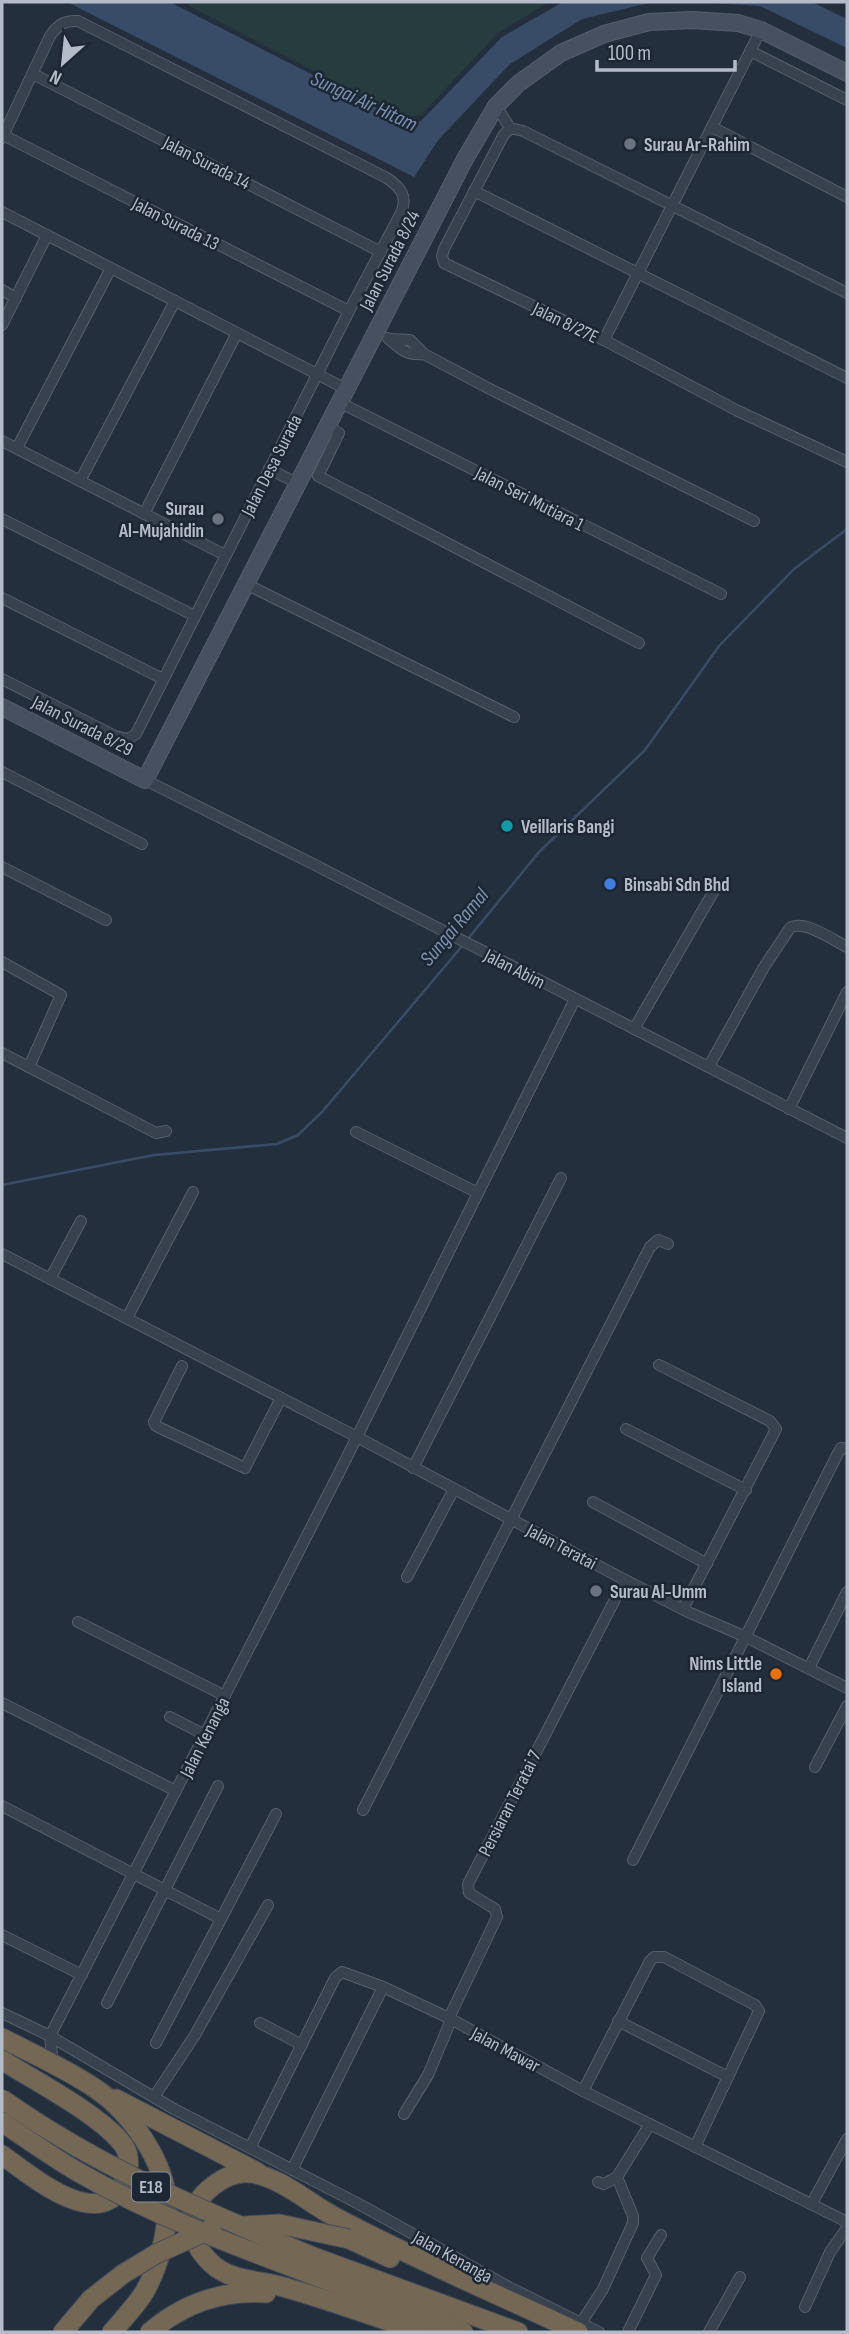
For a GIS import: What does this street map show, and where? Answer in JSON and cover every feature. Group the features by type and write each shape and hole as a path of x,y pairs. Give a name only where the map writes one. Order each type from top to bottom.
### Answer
{"highway":[{"name":"E18","path":"2,2038 97,2089 118,2107 140,2133 153,2158 167,2201 164,2231 151,2278 138,2301 112,2332"},
{"path":"2,2060 97,2120 114,2134 126,2149 129,2166 123,2185 108,2200 90,2204 49,2189 2,2155"},
{"path":"97,2089 270,2179 334,2216 580,2328"},
{"name":"E18","path":"2,2099 60,2138 155,2189 309,2265 463,2332"},
{"name":"E18","path":"2,2122 78,2172 181,2223 518,2332"},
{"path":"270,2179 248,2173 230,2176 210,2188 192,2215 192,2233 204,2255 223,2272 277,2286 422,2332"},
{"path":"63,2332 92,2299 123,2274 156,2254 213,2229 279,2224 349,2239 556,2332"},
{"path":"150,2332 165,2319 219,2295 239,2292 265,2293 323,2301"}],"street":[{"name":"Jalan Desa Surada","path":"2,678 115,736 128,739 136,734 401,213 405,197 387,178 78,21 69,20 55,29 33,74"},
{"name":"Jalan Surada 8/24","path":"145,780 326,426 382,335 459,169 496,106 519,83 561,53 604,34 649,22 692,20 738,23 761,30 847,73"},
{"path":"604,340 761,30"},
{"path":"750,51 847,100"},
{"path":"3,136 33,74"},
{"name":"Jalan Surada 14","path":"33,74 381,251"},
{"path":"496,106 510,128 523,131 673,204 847,293"},
{"path":"712,127 847,197"},
{"name":"Jalan 8/27E","path":"510,128 503,136 443,249 444,262 604,340 736,410 847,462"},
{"name":"Jalan Surada 13","path":"3,136 349,311"},
{"path":"474,191 847,378"},
{"name":"Jalan Seri Mutiara 1","path":"2,212 317,374 343,395 721,594"},
{"path":"2,326 47,235"},
{"path":"17,448 111,268"},
{"path":"2,290 16,298"},
{"path":"80,481 175,301"},
{"path":"144,514 237,333"},
{"path":"382,335 403,352 424,354 754,521"},
{"path":"326,426 340,433 318,476 639,643"},
{"path":"2,441 225,555"},
{"path":"269,468 297,483"},
{"path":"2,519 195,616"},
{"path":"246,583 514,717"},
{"path":"2,598 163,679"},
{"name":"Jalan Surada 8/29","path":"2,707 145,780"},
{"path":"2,772 142,844"},
{"name":"Jalan Abim","path":"145,780 847,1138"},
{"path":"2,867 106,920"},
{"path":"634,1029 715,889"},
{"path":"709,1066 764,967 790,928 804,925 847,947"},
{"path":"2,962 61,995 29,1067"},
{"path":"789,1109 847,992"},
{"name":"Jalan Kenanga","path":"50,2036 357,1437 575,999"},
{"path":"2,1053 156,1133 166,1131"},
{"path":"356,1132 478,1193"},
{"path":"413,1468 561,1178"},
{"path":"127,1318 193,1192"},
{"path":"50,1279 81,1221"},
{"path":"363,1810 650,1247 658,1240 668,1244"},
{"name":"Jalan Teratai","path":"2,1254 357,1437 625,1580 847,1688"},
{"path":"659,1365 770,1421 776,1429 683,1609"},
{"path":"181,1366 154,1422 156,1426 245,1468 281,1398"},
{"path":"626,1429 746,1490"},
{"path":"633,1860 724,1674 746,1637 838,1453 841,1448 847,1449"},
{"path":"407,1577 454,1489"},
{"path":"593,1502 707,1564"},
{"name":"Persiaran Teratai 7","path":"450,2019 497,1917 495,1909 469,1893 468,1884 625,1580"},
{"path":"809,1668 846,1600"},
{"path":"78,1622 225,1696"},
{"path":"2,1703 176,1791"},
{"path":"814,1767 847,1706"},
{"path":"170,1717 205,1734"},
{"path":"107,2003 218,1786"},
{"path":"2,1806 221,1919"},
{"path":"156,2043 276,1814"},
{"path":"154,2097 195,2035 268,1905"},
{"path":"2,1934 82,1975"},
{"path":"583,2091 650,1961 654,1957 664,1957 755,2004 759,2011 695,2147"},
{"name":"Jalan Mawar","path":"250,2148 338,1974 346,1972 450,2019 583,2091 847,2222"},
{"path":"292,2169 383,1987"},
{"name":"Jalan Kenanga","path":"2,2014 50,2036 154,2097 405,2229 580,2328 599,2332"},
{"path":"404,2115 428,2075 450,2019"},
{"path":"618,2021 728,2077"},
{"path":"260,2023 302,2045"},
{"path":"24,2050 50,2036 53,2065"},
{"path":"597,2182 604,2184 617,2177 650,2124"},
{"path":"812,2203 847,2139"},
{"path":"580,2328 603,2288 633,2223 633,2216 617,2177"},
{"path":"804,2307 830,2252 847,2228"},
{"path":"628,2332 656,2275 647,2258 661,2235"},
{"path":"709,2332 740,2277"}],"green space":[{"path":"191,2 549,2 498,33 421,115 403,117 189,6"}],"water":[{"path":"67,2 170,2 407,123 421,121 502,37 563,2 653,2 582,19 510,64 439,139 414,177"},
{"path":"694,2 812,2 847,19 847,48 760,6"}],"waterway":[{"name":"Sungai Ramal","path":"467,940 539,852 645,750 719,646 794,569 847,529"},
{"name":"Sungai Ramal","path":"2,1185 154,1155 277,1144 298,1135 322,1112 463,945"}],"place":[{"name":"Surau Ar-Rahim","path":"630,144"},
{"name":"Surau Al-Mujahidin","path":"218,519"},
{"name":"Veillaris Bangi","path":"507,826"},
{"name":"Binsabi Sdn Bhd","path":"610,884"},
{"name":"Surau Al-Umm","path":"596,1591"},
{"name":"Nims Little Island","path":"776,1674"}],"water label":[{"name":"Sungai Air Hitam","path":"364,101"}]}
